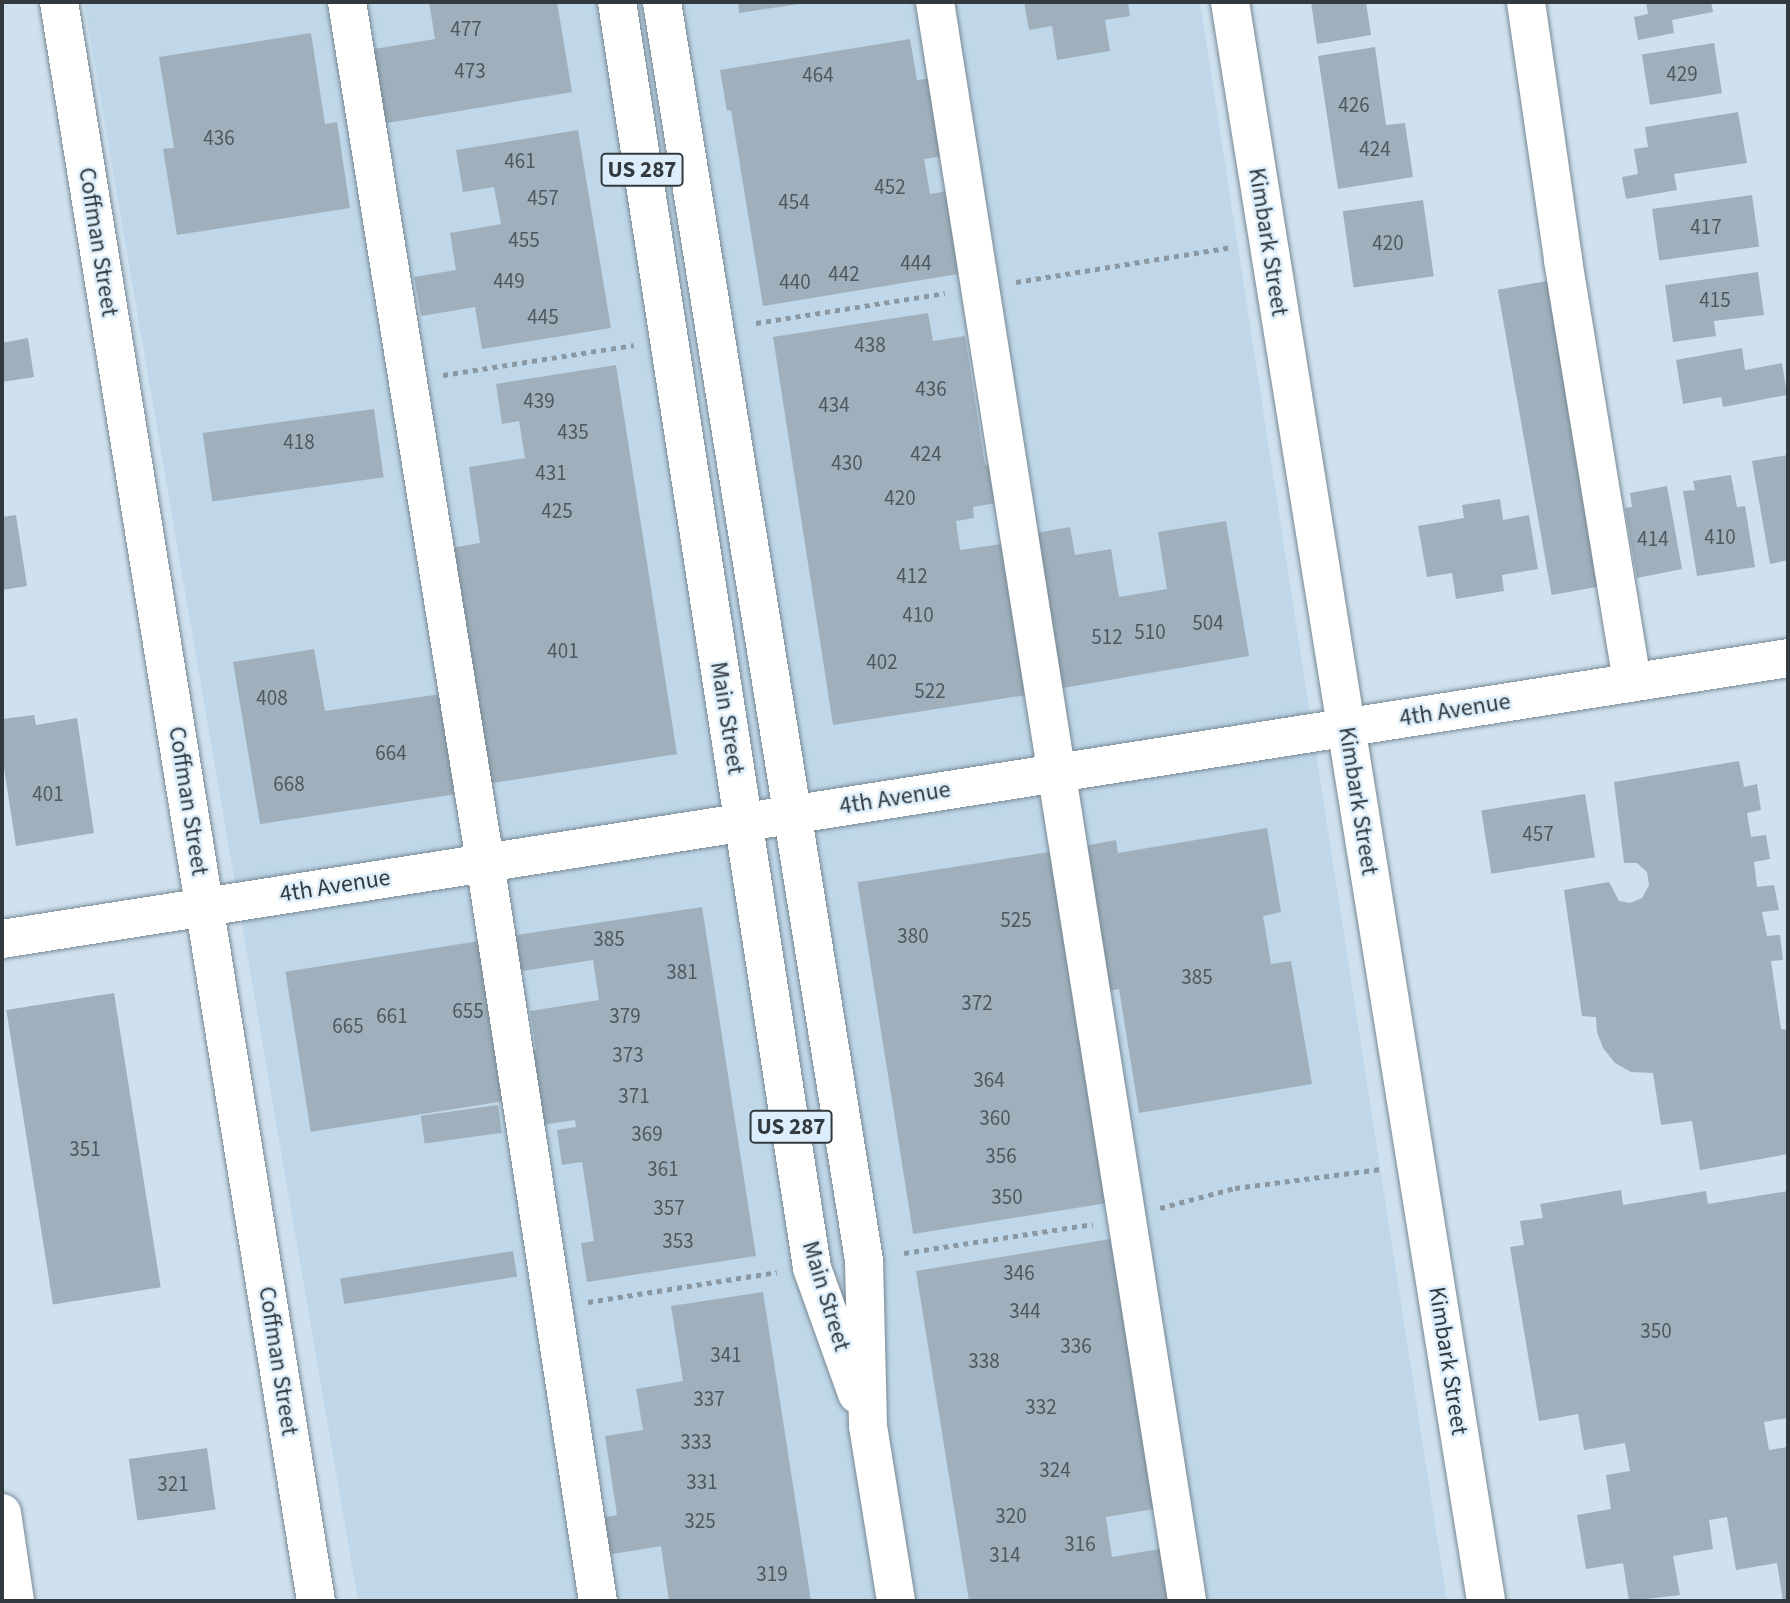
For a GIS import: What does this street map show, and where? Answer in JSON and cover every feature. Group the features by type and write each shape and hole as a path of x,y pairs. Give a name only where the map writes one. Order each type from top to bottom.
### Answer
{"main road":[{"name":"Coffman Street","path":"59,2 316,1601"},
{"path":"347,2 485,862 598,1601"},
{"name":"Main Street","path":"617,2 813,1268 868,1426"},
{"name":"Main Street","path":"662,2 864,1261 868,1426 895,1601"},
{"path":"935,2 1188,1601"},
{"name":"Kimbark Street","path":"1230,2 1486,1601"},
{"path":"1526,2 1565,274 1632,682"},
{"name":"4th Avenue","path":"2,939 1788,658"},
{"path":"2,1513 15,1601"}],"path":[{"path":"407,380 634,345"},
{"path":"553,1307 780,1272"}],"shaded area":[{"path":"84,2 1200,2 1447,1601 358,1601"}],"building":[{"path":"429,2 557,2 572,92 381,124 368,50 435,39"},
{"path":"738,2 806,2 806,3 739,13"},
{"path":"1024,2 1128,2 1130,16 1105,20 1110,51 1057,60 1052,26 1029,30"},
{"path":"1311,2 1366,2 1371,35 1317,44"},
{"path":"1646,2 1711,2 1713,12 1672,20 1674,33 1638,40 1634,17 1648,14"},
{"path":"311,33 325,124 337,122 350,208 177,235 163,149 174,148 159,57"},
{"path":"910,39 917,80 933,78 945,156 924,159 930,194 948,191 958,274 763,306 731,110 727,111 720,70"},
{"path":"1714,43 1722,93 1650,105 1642,54"},
{"path":"1375,47 1386,125 1405,123 1413,177 1338,189 1318,56"},
{"path":"1738,112 1747,163 1674,174 1677,190 1626,199 1622,177 1638,174 1634,149 1648,147 1645,127"},
{"path":"578,130 611,328 482,349 475,307 421,316 414,277 456,270 450,233 501,224 494,187 463,192 456,150"},
{"path":"1752,195 1759,246 1659,261 1652,209"},
{"path":"1423,200 1434,276 1354,288 1343,211"},
{"path":"1758,272 1764,315 1714,321 1716,336 1673,342 1665,285"},
{"path":"1547,281 1601,586 1552,595 1498,290"},
{"path":"928,313 933,341 965,336 985,465 996,463 1002,502 973,507 974,518 956,521 960,550 1009,543 1033,694 833,725 773,337"},
{"path":"28,338 34,377 2,382 2,343"},
{"path":"1742,348 1745,370 1782,363 1787,395 1723,407 1721,397 1683,404 1676,360"},
{"path":"616,365 677,754 487,784 450,548 480,543 469,467 525,458 519,421 502,424 496,384"},
{"path":"374,409 384,477 212,501 203,433"},
{"path":"1788,455 1788,560 1770,564 1752,461"},
{"path":"1731,475 1737,507 1745,506 1755,567 1697,576 1683,491 1695,490 1693,481"},
{"path":"1667,486 1682,569 1637,578 1625,508 1632,507 1630,493"},
{"path":"1500,499 1503,520 1529,515 1538,569 1502,575 1504,591 1456,599 1452,573 1427,577 1418,526 1464,518 1462,505"},
{"path":"16,515 27,586 2,590 2,517"},
{"path":"1226,521 1249,656 1057,689 1031,534 1070,527 1075,555 1111,549 1119,597 1167,589 1158,532"},
{"path":"314,649 325,711 441,694 457,794 260,824 233,662"},
{"path":"34,715 36,725 77,718 94,833 16,846 2,755 2,719"},
{"path":"1739,761 1744,787 1757,784 1761,810 1747,813 1751,837 1766,835 1770,859 1754,862 1757,887 1774,885 1779,910 1762,912 1767,936 1780,935 1783,960 1771,961 1781,1029 1788,1030 1788,1154 1700,1170 1692,1121 1661,1125 1653,1073 1631,1072 1615,1063 1603,1048 1597,1032 1596,1017 1582,1016 1564,890 1609,882 1619,901 1630,903 1642,898 1649,885 1647,872 1637,863 1624,863 1614,782"},
{"path":"1585,794 1595,857 1491,874 1481,810"},
{"path":"1267,828 1281,912 1263,916 1271,964 1291,961 1312,1084 1139,1113 1119,989 1102,992 1078,847 1116,840 1118,853"},
{"path":"1055,851 1111,1203 913,1234 857,882"},
{"path":"702,907 756,1256 587,1282 581,1243 594,1241 582,1162 562,1165 557,1130 576,1127 575,1120 541,1125 530,1050 536,1050 530,1011 599,1000 593,960 516,972 510,936"},
{"path":"479,941 504,1101 311,1132 285,972"},
{"path":"114,993 161,1287 53,1304 6,1010"},
{"path":"498,1105 502,1133 425,1144 421,1116"},
{"path":"1621,1190 1623,1205 1706,1191 1708,1204 1788,1191 1788,1418 1764,1422 1769,1450 1788,1447 1788,1601 1783,1601 1777,1563 1736,1570 1727,1517 1709,1520 1713,1549 1673,1556 1680,1595 1629,1601 1623,1563 1586,1569 1577,1515 1611,1509 1606,1475 1630,1471 1625,1443 1584,1450 1578,1414 1539,1421 1510,1247 1524,1245 1520,1221 1543,1218 1540,1204"},
{"path":"1116,1238 1160,1508 1106,1517 1112,1557 1166,1548 1175,1601 969,1601 916,1271"},
{"path":"513,1251 517,1277 344,1304 340,1278"},
{"path":"763,1292 811,1601 669,1601 661,1546 607,1555 602,1518 617,1515 605,1436 643,1430 636,1389 683,1381 671,1306"},
{"path":"207,1448 216,1509 137,1520 129,1459"}]}
